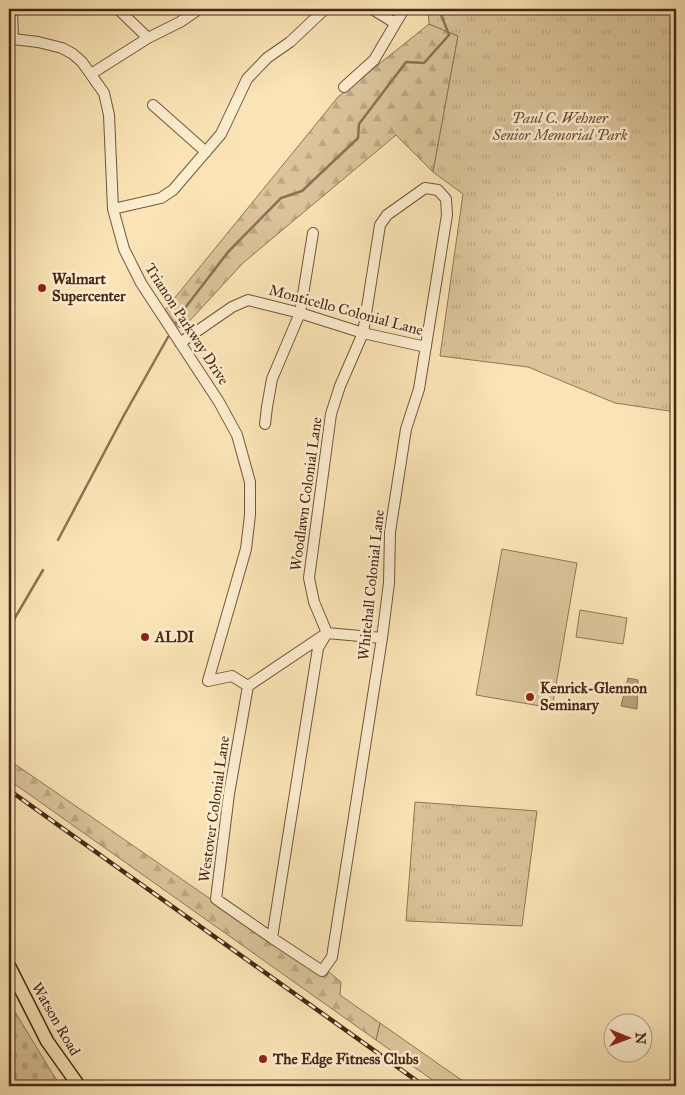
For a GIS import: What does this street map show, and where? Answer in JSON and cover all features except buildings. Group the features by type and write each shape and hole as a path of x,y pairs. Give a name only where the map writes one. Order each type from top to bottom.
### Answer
{"main road":[{"name":"Watson Road","path":"9,966 48,1041 79,1086"}],"street":[{"path":"11,40 12,9"},
{"path":"118,9 148,38"},
{"path":"91,74 199,9"},
{"path":"113,209 161,198 173,190 221,134 247,79 267,58 290,42 325,9"},
{"path":"372,9 395,23"},
{"path":"344,87 374,60 404,9"},
{"name":"Trianon Parkway Drive","path":"11,40 38,42 62,48 78,58 104,93 109,115 113,209 124,249 141,283 219,402 237,435 250,482 250,515 246,549 208,681 232,676 248,686"},
{"path":"153,106 206,152"},
{"name":"Woodlawn Colonial Lane","path":"327,632 314,602 309,578 331,414 340,386 363,333 380,225 387,215 425,188 438,190 446,199"},
{"name":"Whitehall Colonial Lane","path":"272,938 322,971 332,957 382,638 389,583 390,532 406,429 419,389 447,215 446,199"},
{"path":"265,424 272,379 300,313 312,233"},
{"name":"Monticello Colonial Lane","path":"180,343 232,307 248,300 300,313 363,333 426,347"},
{"path":"272,938 318,648 327,632"},
{"path":"248,686 327,632 382,638"},
{"name":"Westover Colonial Lane","path":"248,686 229,794 216,899 272,938"}],"green space":[{"name":"Paul C. Wehner Senior Memorial Park","path":"428,9 676,9 676,412 615,403 528,367 440,356 463,194 433,172 458,36 429,24"},
{"path":"429,24 458,36 433,172 396,135 243,263 183,328 178,327 165,310 338,97"},
{"path":"502,549 577,563 552,708 476,695"},
{"path":"580,610 627,618 623,644 576,637"},
{"path":"9,760 325,978 329,972 341,982 340,995 380,1023 376,1040 9,780"},
{"path":"415,802 537,811 522,926 406,921"},
{"path":"9,1002 52,1073 61,1086 9,1086"},
{"path":"380,1023 470,1086 441,1086 376,1040"}],"shaded area":[{"path":"628,678 638,680 637,709 621,706"}],"waterway":[{"path":"176,323 185,308 228,252 281,198 302,191 358,138 359,124 406,62 424,63 449,35 439,9"},
{"path":"58,540 168,337"},
{"path":"9,628 43,570"}],"railway":[{"path":"9,790 424,1086"}],"place":[{"name":"Walmart Supercenter","path":"42,288"},
{"name":"ALDI","path":"145,637"},
{"name":"Kenrick-Glennon Seminary","path":"530,697"},
{"name":"The Edge Fitness Clubs","path":"263,1059"}]}
